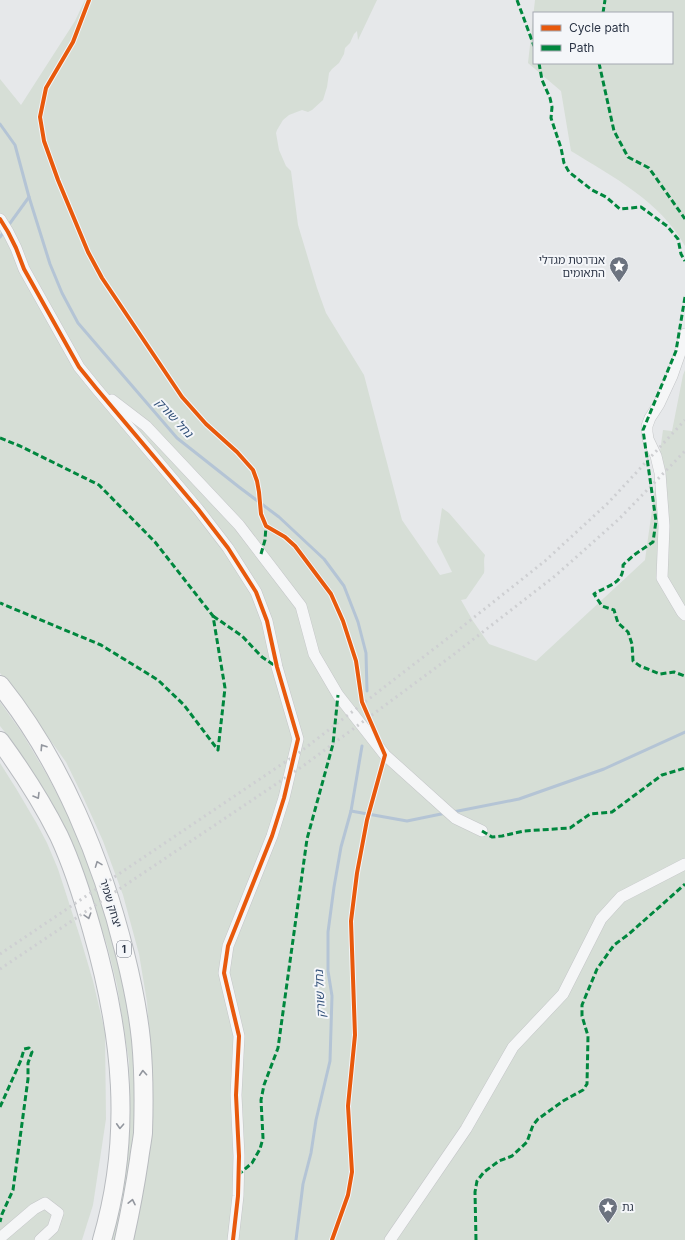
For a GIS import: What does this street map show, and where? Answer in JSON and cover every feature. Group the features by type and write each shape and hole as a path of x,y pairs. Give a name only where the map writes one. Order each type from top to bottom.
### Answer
{"highway":[{"name":"יצחק שמיר","path":"0,685 47,754 75,807 110,900 133,988 141,1039 144,1085 143,1135 135,1187 124,1240"},
{"path":"0,741 38,798 59,836 74,871 98,949 112,1015 120,1072 120,1145 116,1173 102,1240"}],"street":[{"path":"0,219 13,243 24,269 79,367 202,514 228,548 256,592 267,621 277,667 298,739 284,798 272,836 228,946 224,972 239,1036 236,1095 239,1156 238,1196 233,1240"},
{"path":"685,334 672,376 659,404 650,418 647,426 647,432 648,439 656,456 660,473 664,526 662,578 685,615"},
{"path":"96,388 146,426 239,525 301,606 314,654 338,695 385,755 455,818 482,831"},
{"path":"390,1240 466,1129 513,1047 563,994 601,919 621,897 685,864"},
{"path":"0,1238 34,1209 45,1203 58,1213 53,1228 40,1240"}],"shaded area":[{"path":"85,0 377,0 358,40 357,31 350,43 345,48 344,54 339,63 329,73 323,100 308,112 302,110 289,115 283,120 276,133 279,150 286,166 291,171 298,225 317,288 326,313 364,375 402,520 440,575 452,572 437,542 442,508 449,513 485,555 484,573 466,599 461,600 489,644 536,661 645,560 663,430 672,431 685,370 685,1240 132,1240 137,1225 153,1128 151,1058 147,1002 139,954 123,895 103,841 66,762 0,673 0,79 21,105 75,21"},
{"path":"535,0 685,0 685,246 675,230 649,203 619,181 571,151 561,91 528,63 533,18 533,64 673,64 673,12 534,12"},
{"path":"0,702 22,733 47,775 65,809 80,843 113,939 125,992 134,1047 136,1071 134,1145 117,1240 112,1240 121,1199 129,1131 130,1098 129,1061 117,985 107,945 81,868 32,772 12,741 0,726"},
{"path":"0,763 37,824 58,869 93,981 105,1032 106,1119 93,1205 82,1240 0,1240"}],"waterway":[{"name":"נחל שורק","path":"0,124 15,145 29,197 50,264 62,293 78,323 177,438 279,517 324,559 344,586 358,622 366,653 367,691"},
{"path":"0,237 29,197"},
{"path":"453,812 519,799 604,769 685,732"},
{"name":"נחל שורק","path":"296,1240 303,1184 330,1061 332,996 328,971 328,932 341,847 351,811 362,746"},
{"path":"351,811 407,821 446,813"}],"railway":[{"path":"0,954 300,752 448,638 545,561 608,503 685,420"},
{"path":"0,969 303,766 453,655 555,576 619,519 685,451"}],"marked path":[{"path":"517,0 533,43"},
{"path":"603,12 605,0"},
{"path":"539,64 542,80 550,98 552,107 551,118 561,148 564,163 569,172 592,190 606,197 620,209 641,207 667,226 678,239 681,254 685,261"},
{"path":"599,64 614,131 628,157 649,168 685,219"},
{"path":"685,297 676,351 643,430 656,521 653,542 634,555 623,565 623,571 618,580 594,594 602,606 614,610 618,623 628,632 632,644 633,661 640,666 660,674 674,672 685,676"},
{"path":"0,438 20,446 99,485 155,542 213,616 225,688 218,750 184,705 158,680 101,645 0,603"},
{"path":"261,554 265,540 266,526"},
{"path":"213,616 242,636 262,657 277,667"},
{"path":"238,1175 252,1163 260,1149 263,1138 261,1100 264,1085 278,1048 307,839 333,744 338,695"},
{"path":"482,831 492,837 524,831 570,828 590,814 612,812 662,775 685,768"},
{"path":"476,1240 475,1192 477,1181 484,1172 499,1161 512,1156 527,1142 533,1125 538,1119 563,1101 583,1090 587,1084 588,1036 582,1016 582,1005 597,969 614,945 629,934 685,884"},
{"path":"0,1107 21,1060 24,1049 29,1048 32,1052 28,1063 28,1079 13,1190 0,1222"}],"cycle path":[{"path":"89,0 73,42 46,88 40,117 44,141 58,180 88,252 102,278 182,397 206,424 237,452 253,470 257,481 261,514 266,526 285,537 295,546 331,594 343,621 356,661 362,702 385,755 367,820 357,873 351,921 355,1035 348,1106 352,1172 348,1195 332,1240"},
{"path":"0,219 16,248 24,269 79,367 198,509 228,548 256,592 267,621 277,667 298,739 284,798 272,836 228,946 224,973 239,1036 236,1095 239,1156 238,1196 233,1240"}],"place":[{"name":"אנדרטת מגדלי התאומים","path":"619,283"},
{"name":"גת","path":"608,1224"}]}
